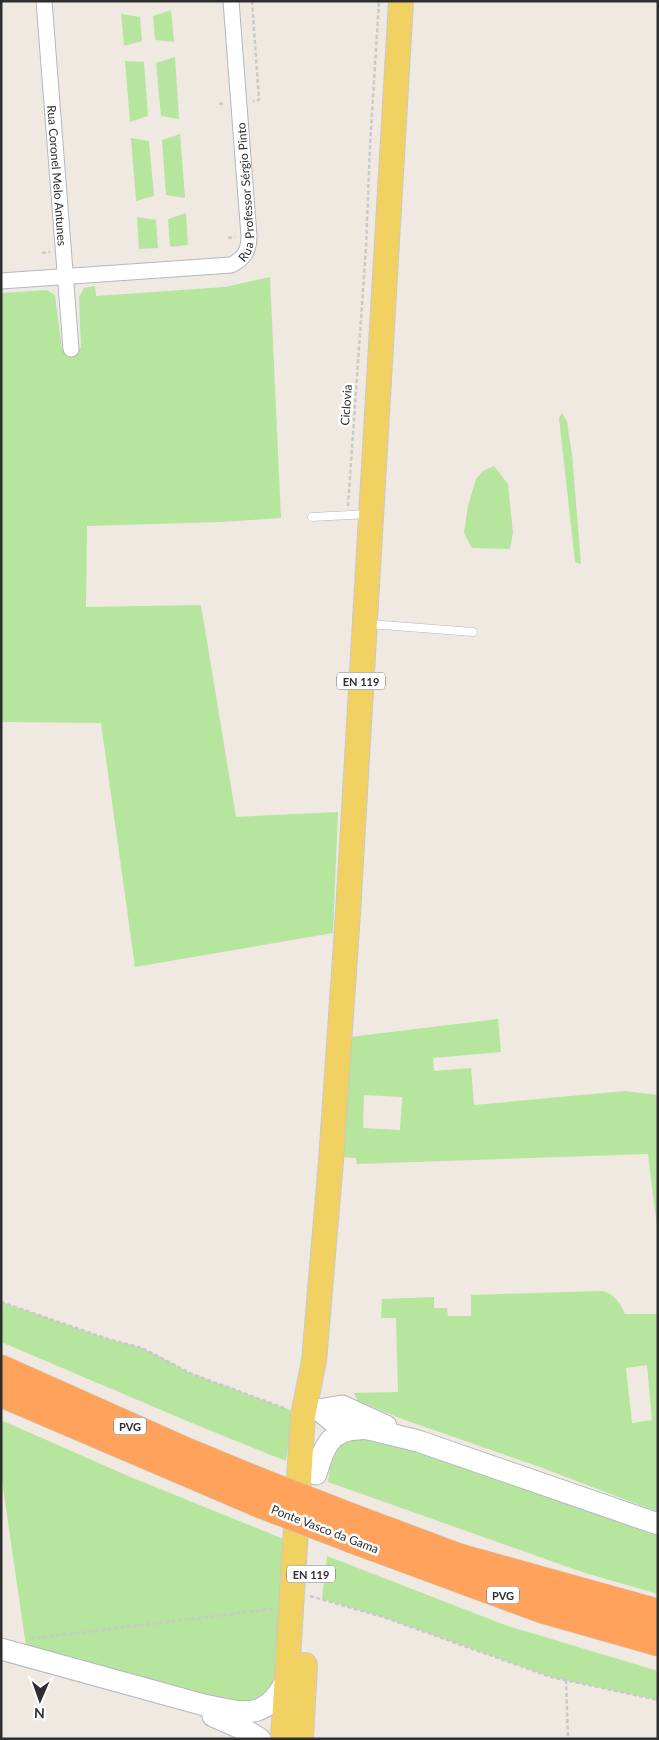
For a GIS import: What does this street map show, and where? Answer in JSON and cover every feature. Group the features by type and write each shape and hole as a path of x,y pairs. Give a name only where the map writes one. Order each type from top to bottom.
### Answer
{"highway":[{"name":"Ponte Vasco da Gama","path":"1,1369 187,1452 259,1492"},
{"name":"Ponte Vasco da Gama","path":"1,1393 352,1529 542,1609 658,1642"},
{"name":"Ponte Vasco da Gama","path":"352,1529 658,1613"}],"main road":[{"name":"EN 119","path":"289,1737 303,1707 301,1591 308,1411 331,1161 348,913 364,623 359,514 401,1"},
{"path":"308,1411 342,1406 418,1441 658,1524"},
{"name":"EN 119","path":"289,1737 288,1677 316,1474 308,1411"},
{"path":"308,1411 336,1424 418,1441"},
{"path":"316,1474 323,1451 331,1439 345,1431 363,1429"},
{"path":"10,1651 204,1705 263,1718 278,1726 289,1737"},
{"path":"238,1712 256,1711 270,1704 277,1697 288,1677"},
{"path":"133,1686 210,1715 259,1737 289,1737"}],"street":[{"name":"Rua Coronel Melo Antunes","path":"44,1 71,349"},
{"name":"Rua Professor Sérgio Pinto","path":"1,281 231,265 238,262 249,247 249,236 231,1"}],"lane":[{"path":"312,517 359,514"},
{"path":"364,623 473,632"}],"path":[{"name":"Ciclovia","path":"359,514 362,296 379,1"},
{"path":"1,1302 108,1339 142,1348 192,1374 308,1411"},
{"path":"10,1651 23,1642 34,1638 272,1609 301,1591 383,1617 551,1677 658,1700"},
{"path":"566,1680 568,1739"}],"green space":[{"path":"171,10 174,42 156,40 153,16"},
{"path":"121,14 140,17 142,41 124,46"},
{"path":"175,57 179,119 161,116 156,63"},
{"path":"125,61 144,62 148,116 130,122"},
{"path":"180,134 185,198 166,195 162,140"},
{"path":"131,138 149,141 154,196 136,201"},
{"path":"186,213 188,245 170,247 168,219"},
{"path":"137,217 156,220 158,248 139,249"},
{"path":"270,277 281,518 221,522 87,526 86,607 201,605 236,817 338,812 333,933 135,967 101,723 2,722 1,293 47,290 55,295 62,349 81,348 79,297 84,288 95,286 96,296 225,287"},
{"path":"562,413 567,422 572,454 581,564 575,562 559,418"},
{"path":"494,466 508,484 513,533 510,549 472,548 464,533 468,506 476,479 483,471"},
{"path":"498,1019 501,1052 433,1058 434,1071 471,1068 474,1105 625,1091 658,1095 658,1235 648,1154 357,1164 356,1158 342,1157 350,1037","holes":["364,1095 402,1097 400,1130 363,1128"]},
{"path":"602,1291 610,1294 616,1300 625,1314 658,1314 658,1512 537,1466 402,1419 358,1401 354,1393 398,1392 396,1318 381,1318 382,1299 434,1297 434,1308 447,1308 448,1316 471,1316 471,1295","holes":["647,1365 652,1420 632,1423 626,1368"]},
{"path":"1,1302 108,1339 142,1348 192,1374 293,1411 286,1461 1,1342"},
{"path":"1,1420 128,1476 296,1544 288,1677 262,1703 238,1706 26,1646 1,1474"},
{"path":"372,1435 658,1531 658,1594 582,1572 328,1482 331,1459 338,1442"},
{"path":"327,1556 505,1625 658,1671 658,1700 551,1677 383,1617 322,1599"}]}
